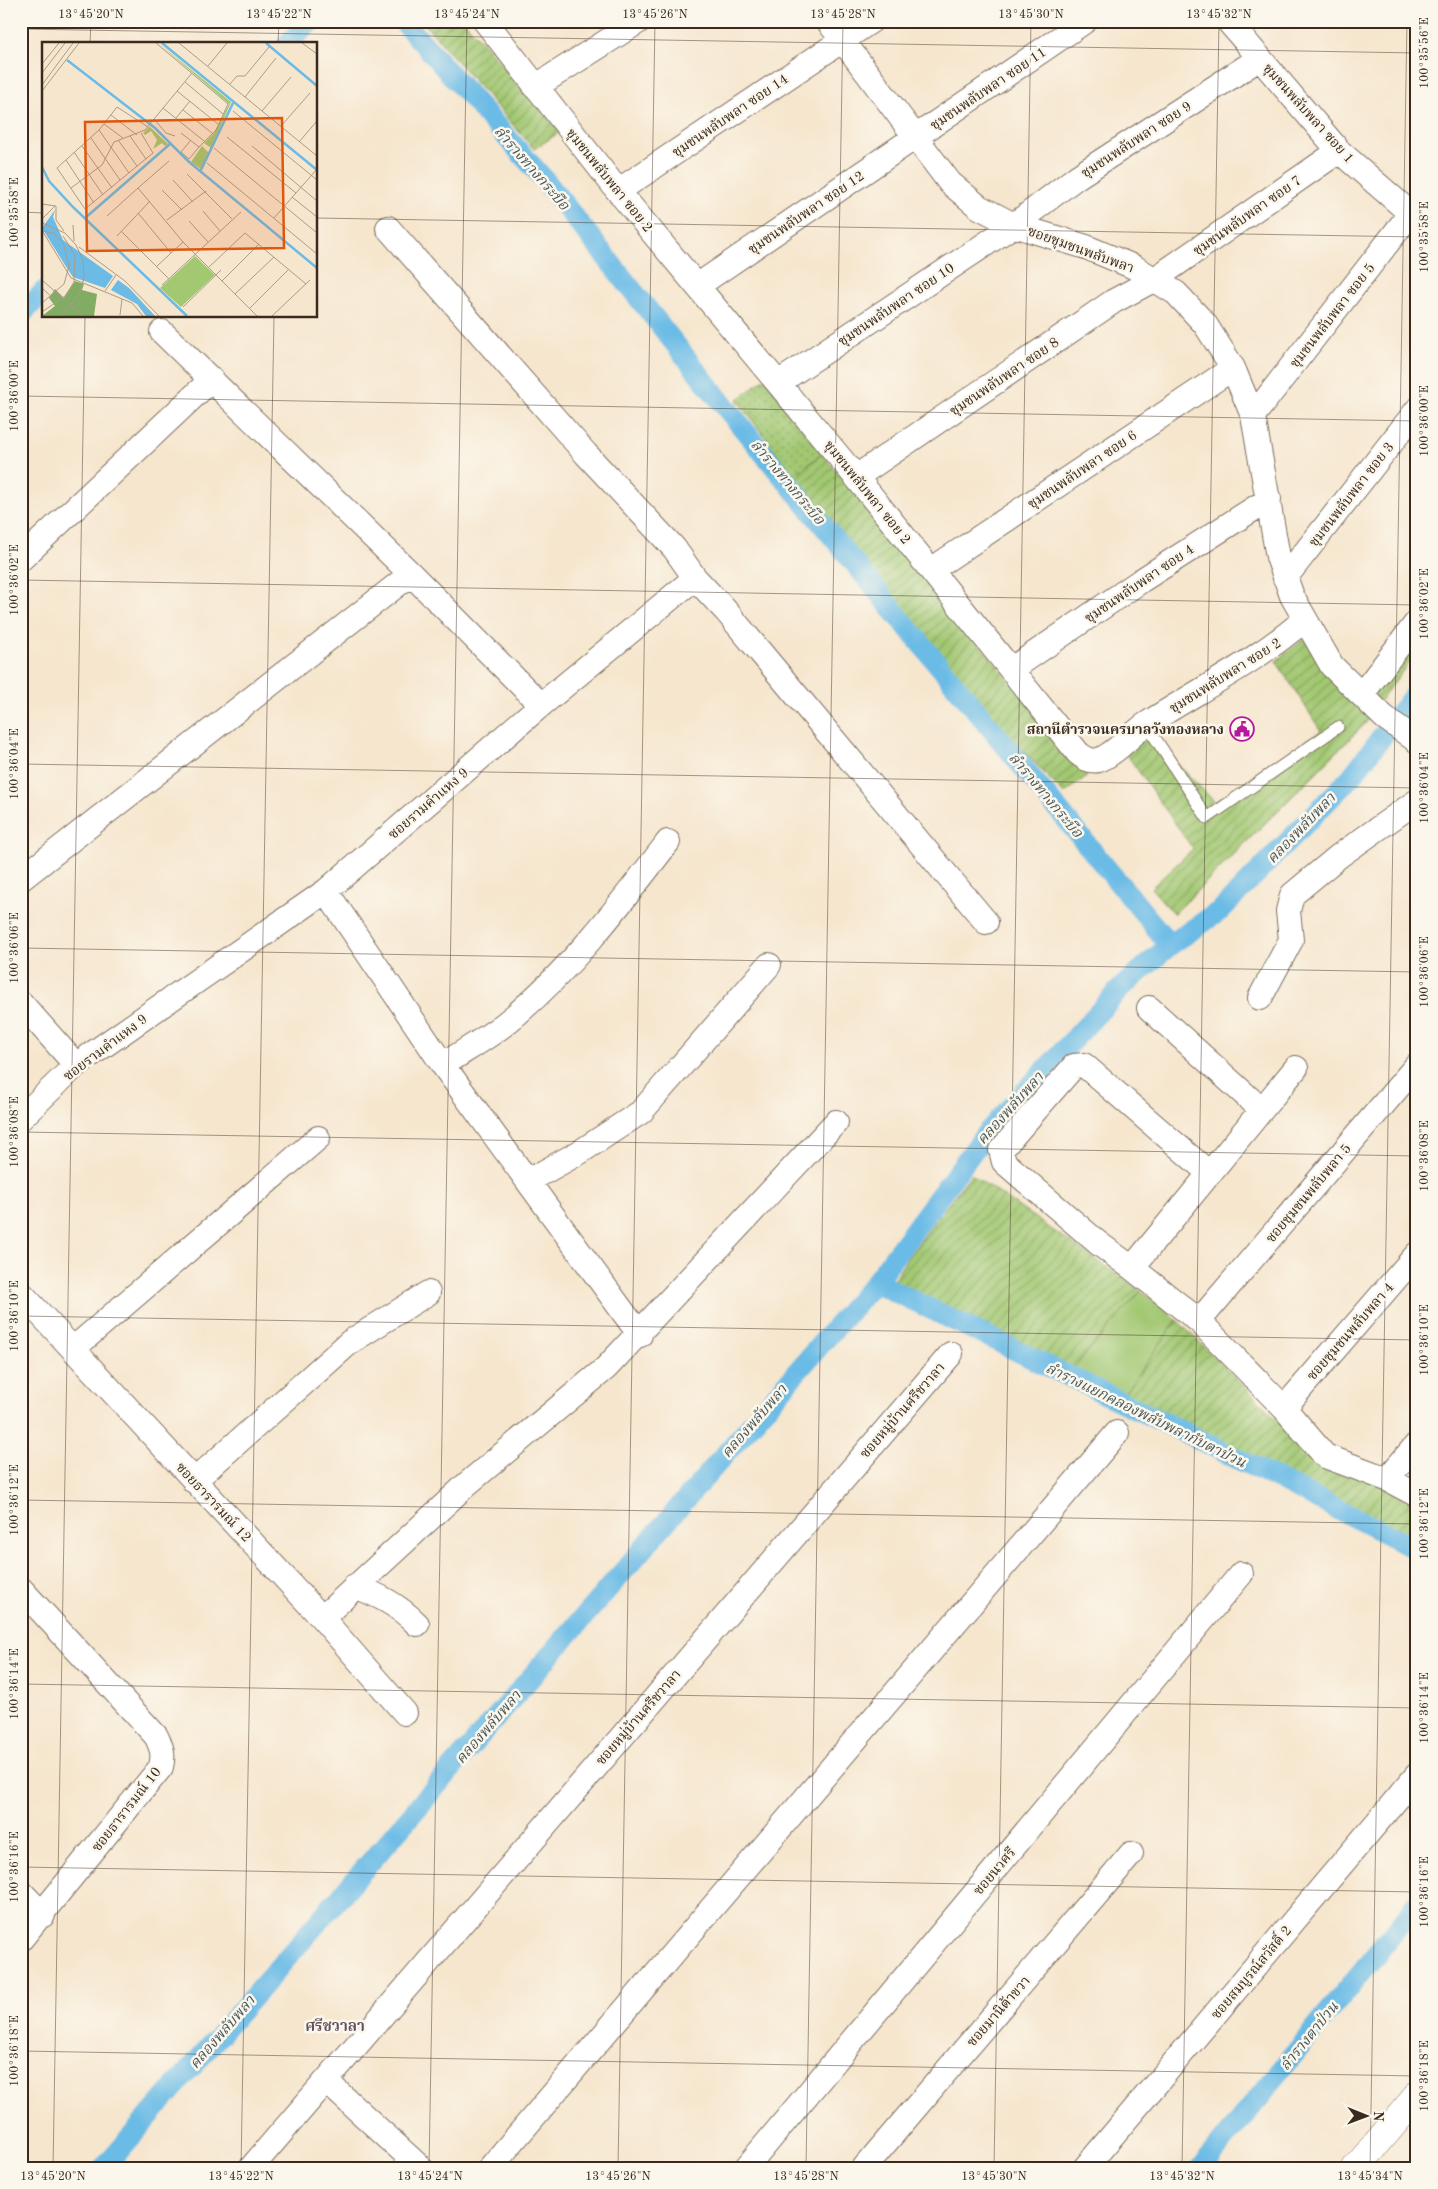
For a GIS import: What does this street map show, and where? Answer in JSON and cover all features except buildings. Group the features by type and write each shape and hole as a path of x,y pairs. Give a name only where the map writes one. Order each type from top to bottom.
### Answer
{"street":[{"name":"ชุมชนพลับพลา ซอย 2","path":"485,21 618,191 856,477 1078,753 1087,760 1098,760 1146,724 1278,643 1304,620"},
{"path":"535,87 640,21"},
{"name":"ซอยชุมชนพลับพลา","path":"828,21 950,183 979,206 1014,225 1086,248 1134,267 1176,293 1205,324 1233,368 1254,416 1278,557 1285,578 1304,620 1332,666 1384,717 1415,740"},
{"name":"ชุมชนพลับพลา ซอย 14","path":"618,191 871,21"},
{"name":"ชุมชนพลับพลา ซอย 11","path":"916,138 1085,21"},
{"name":"ชุมชนพลับพลา ซอย 1","path":"1228,21 1339,151 1413,216"},
{"name":"ชุมชนพลับพลา ซอย 9","path":"1014,225 1077,177 1260,58"},
{"name":"ชุมชนพลับพลา ซอย 12","path":"697,286 916,138"},
{"name":"ชุมชนพลับพลา ซอย 7","path":"1155,279 1339,151"},
{"name":"ชุมชนพลับพลา ซอย 5","path":"1254,416 1413,216"},
{"name":"ชุมชนพลับพลา ซอย 10","path":"778,383 1014,225"},
{"path":"388,228 586,454 674,548 695,578 726,610 986,922"},
{"name":"ชุมชนพลับพลา ซอย 8","path":"856,477 1114,301 1155,279"},
{"path":"162,332 411,574 541,705"},
{"name":"ชุมชนพลับพลา ซอย 6","path":"931,570 1233,368"},
{"path":"21,559 212,380"},
{"name":"ชุมชนพลับพลา ซอย 3","path":"1285,578 1417,410"},
{"name":"ชุมชนพลับพลา ซอย 4","path":"1012,669 1142,580 1269,499"},
{"path":"21,879 411,574"},
{"name":"ซอยรามคำแหง 9","path":"21,1118 76,1065 326,891 541,705 695,578"},
{"path":"1362,694 1417,622"},
{"path":"1260,998 1291,940 1288,911 1292,895 1339,856 1417,801"},
{"path":"443,1065 506,1023 574,959 628,895 668,842"},
{"path":"326,891 443,1065 640,1335"},
{"path":"528,1181 580,1152 641,1112 769,966"},
{"path":"21,1002 76,1065"},
{"path":"1149,1008 1261,1109"},
{"path":"1209,1173 1084,1065 1074,1066 1001,1150 1004,1162 1098,1243 1199,1322 1284,1408 1325,1456 1387,1479 1417,1496"},
{"name":"ซอยชุมชนพลับพลา 5","path":"1199,1322 1417,1065"},
{"path":"1132,1268 1296,1068"},
{"path":"322,1618 496,1458 606,1368 640,1335 836,1122"},
{"path":"73,1350 318,1138"},
{"name":"ซอยชุมชนพลับพลา 4","path":"1284,1408 1417,1254"},
{"name":"ซอยธารารมณ์ 12","path":"21,1293 322,1618 405,1713"},
{"path":"194,1481 350,1342 428,1293"},
{"name":"ซอยหมู่บ้านศรีชวาลา","path":"251,2168 951,1354"},
{"path":"490,2168 1116,1433"},
{"path":"1387,1479 1417,1444"},
{"name":"ซอยนวศรี","path":"746,2168 1241,1574"},
{"path":"355,1586 389,1600 417,1624"},
{"name":"ซอยธารารมณ์ 10","path":"21,1589 156,1736 163,1749 164,1757 161,1767 43,1915 21,1939"},
{"name":"ซอยสมบูรณ์สวัสดิ์ 2","path":"1085,2168 1417,1776"},
{"name":"ซอยมานิต้าขวา","path":"864,2168 1132,1854"},
{"path":"21,1892 43,1915"},
{"path":"326,2081 421,2168"},
{"path":"1356,2168 1417,2096"}],"lane":[{"path":"1146,724 1208,818 1338,728"}],"green space":[{"path":"422,21 464,21 560,132 534,149"},
{"path":"765,378 822,454 794,475 737,400"},
{"path":"822,454 1088,775 1064,794 966,690 794,475"},
{"path":"1417,626 1417,652 1380,701 1369,692"},
{"path":"1304,639 1373,712 1365,724 1174,914 1151,888 1193,849 1125,752 1146,732 1215,802 1321,731 1276,661"},
{"path":"971,1174 1141,1291 1071,1371 892,1283 907,1258"},
{"path":"1141,1291 1177,1320 1124,1394 1071,1371"},
{"path":"1177,1320 1292,1434 1417,1507 1417,1538 1124,1394"}],"waterway":[{"path":"289,42 311,21"},
{"name":"ลำรางทางกระบือ","path":"403,21 544,179 722,403 1170,945"},
{"path":"21,315 42,293"},
{"name":"คลองพลับพลา","path":"104,2168 875,1282 985,1135 1122,987 1170,945 1221,910 1351,777 1417,691"},
{"name":"ลำรางแยกคลองพลับพลากับตาป่วน","path":"875,1282 1196,1438 1417,1549"},
{"name":"ลำรางตาป่วน","path":"1201,2168 1417,1904"}],"place":[{"name":"สถานีตำรวจนครบาลวังทองหลาง","path":"1242,729"}],"district":[{"name":"ศรีชวาลา","path":"335,2026"}]}
